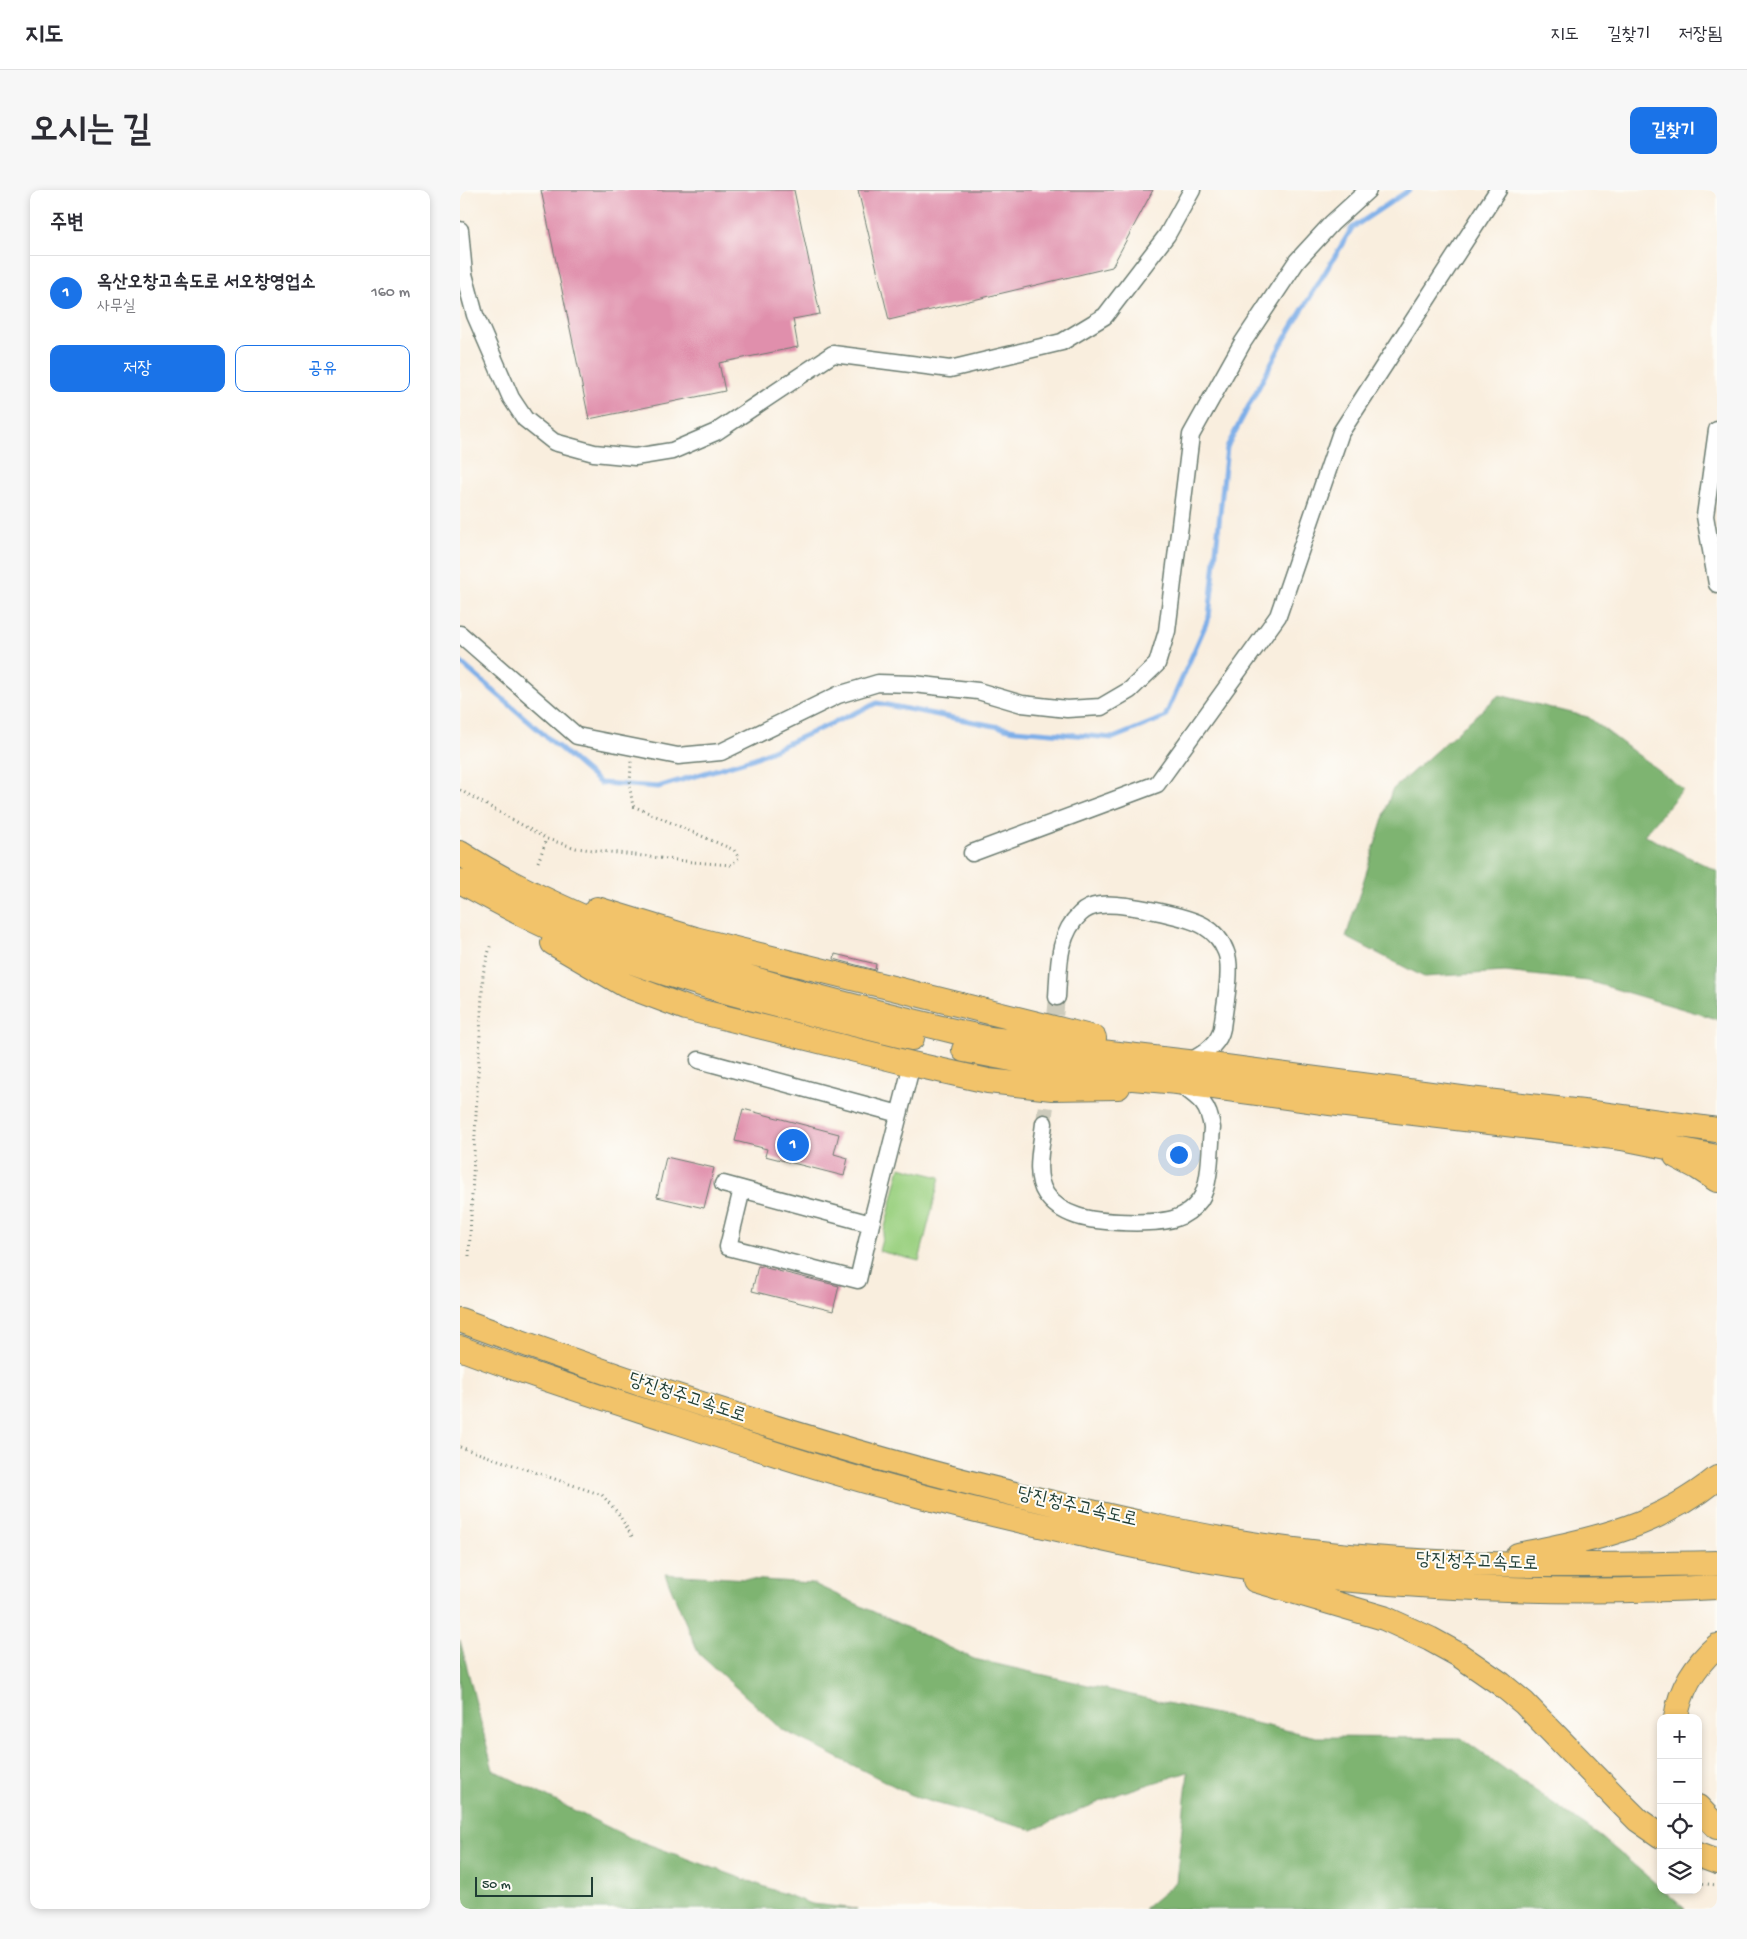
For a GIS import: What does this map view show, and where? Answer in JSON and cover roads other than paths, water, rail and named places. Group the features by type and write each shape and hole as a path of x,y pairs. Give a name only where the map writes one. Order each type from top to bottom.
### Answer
{"highway":[{"path":"460,852 512,884 586,919 653,946 766,984 909,1021 990,1039 1602,1114 1717,1132"},
{"path":"460,882 600,972 686,1008 988,1081 1039,1088 1075,1089 1177,1082"},
{"path":"460,882 584,944 655,970 734,994 989,1055 1104,1074 1622,1138 1717,1157"},
{"path":"1622,1138 1682,1159 1717,1180"},
{"name":"당진청주고속도로","path":"460,1320 646,1386 799,1435 936,1475 1060,1505 1224,1540 1303,1551 1469,1563 1527,1565 1717,1563"},
{"name":"당진청주고속도로","path":"460,1348 595,1395 829,1470 954,1504 1143,1548 1327,1578 1423,1585 1544,1590 1654,1590 1717,1587"},
{"path":"1469,1563 1517,1555 1613,1533 1670,1510 1686,1501 1717,1478"},
{"path":"1143,1548 1384,1618 1444,1646 1479,1668 1519,1698 1623,1806 1638,1820 1657,1833"},
{"path":"1677,1714 1680,1700 1692,1675 1717,1646"},
{"path":"1702,1812 1717,1827"},
{"path":"1702,1856 1717,1862"}],"lane":[{"path":"460,230 464,274 475,315 511,398 525,419 554,442 594,453 635,457 672,452 716,432 832,354 950,369 1062,342 1105,316 1167,235 1192,190"},
{"path":"460,634 577,736 678,756 721,752 838,695 878,683 913,684 978,691 1022,704 1068,709 1101,708 1130,690 1157,664 1167,631 1190,435 1243,342 1297,261 1332,223 1368,190"},
{"path":"972,853 1157,784 1278,616 1341,432 1498,190"},
{"path":"1717,430 1705,516 1717,584"},
{"path":"1057,997 1062,945 1065,935 1072,922 1087,909 1098,905 1113,905 1179,916 1198,923 1215,934 1224,947 1228,956 1228,970 1220,1036 1205,1052 1188,1062"},
{"path":"700,1060 899,1114"},
{"path":"742,1189 728,1247 858,1280 912,1064"},
{"path":"1044,1123 1040,1167 1041,1180 1046,1195 1057,1206 1070,1214 1088,1218 1118,1221 1162,1221 1176,1218 1192,1209 1205,1191 1212,1128 1205,1104 1177,1082"},
{"path":"723,1184 871,1224"}],"waterway":[{"path":"460,662 600,783 658,787 755,758 877,703 1015,730 1113,738 1165,717 1209,617 1227,447 1281,345 1352,228 1409,190"}],"tunnel":[{"path":"1053,1039 1057,997"},
{"path":"1044,1123 1049,1078"}],"place":[{"name":"옥산오창고속도로 서오창영업소","path":"793,1145"}]}
